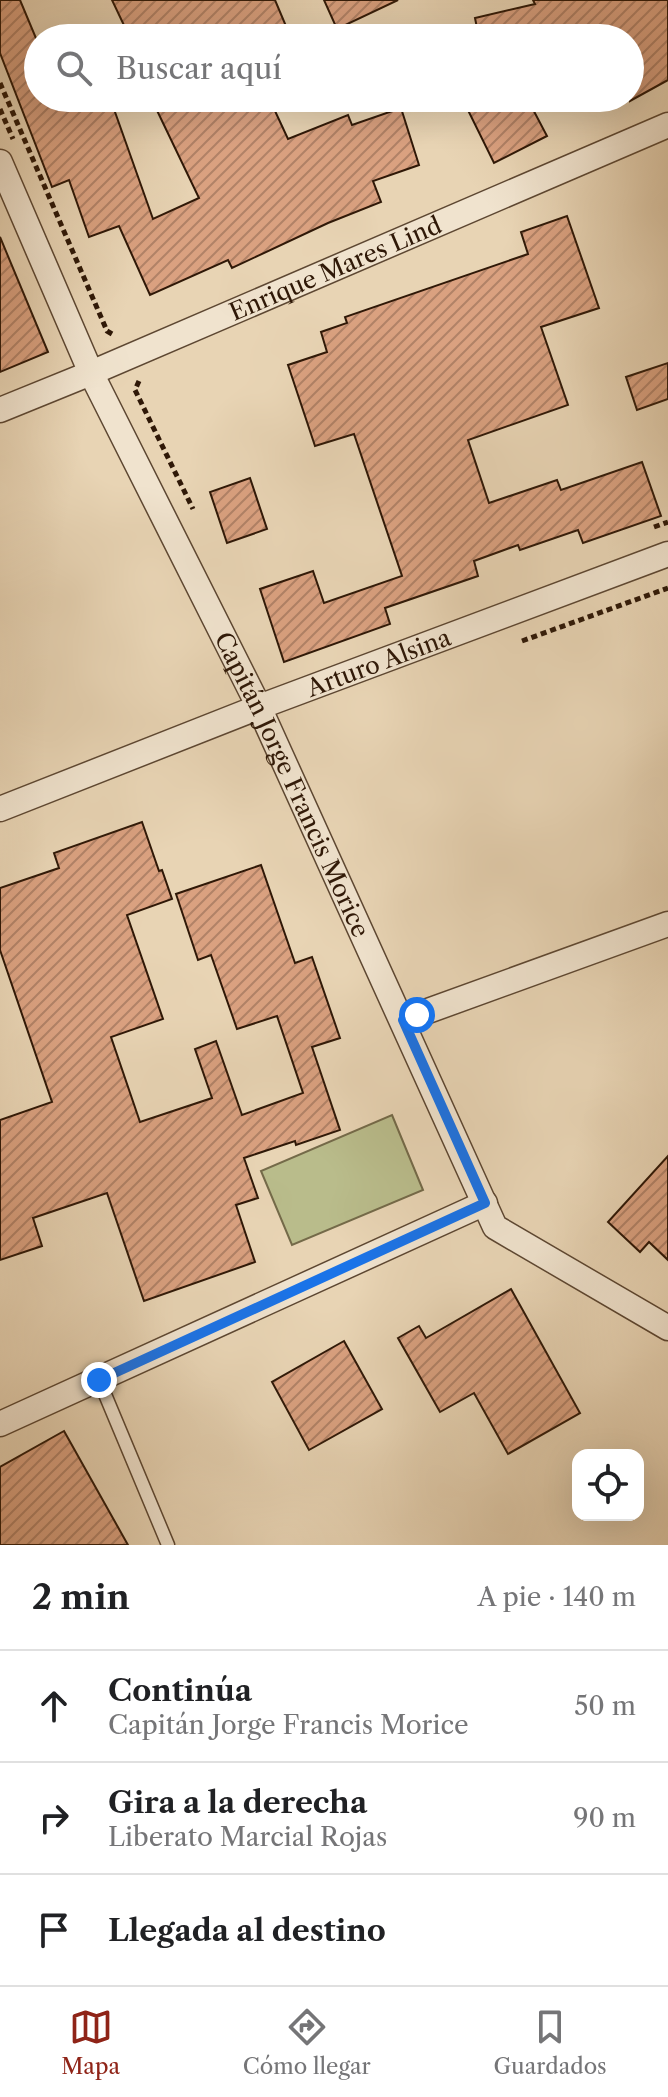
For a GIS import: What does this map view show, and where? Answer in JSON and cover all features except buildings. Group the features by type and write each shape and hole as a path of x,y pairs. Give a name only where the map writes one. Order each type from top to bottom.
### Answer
{"street":[{"name":"Enrique Mares Lind","path":"0,410 668,125"},
{"name":"Capitán Jorge Francis Morice","path":"0,162 91,373 259,707 495,1227 668,1328"},
{"name":"Arturo Alsina","path":"0,809 259,707 668,554"},
{"path":"403,1020 668,924"},
{"path":"0,1424 485,1203"}],"lane":[{"path":"99,1380 168,1545"}],"path":[{"path":"0,83 107,331 119,337"},
{"path":"134,371 139,381 135,390 195,513"}],"green space":[{"path":"392,1115 423,1190 292,1245 261,1171"}],"route":[{"path":"99,1380 485,1203 403,1020 417,1015"}]}
